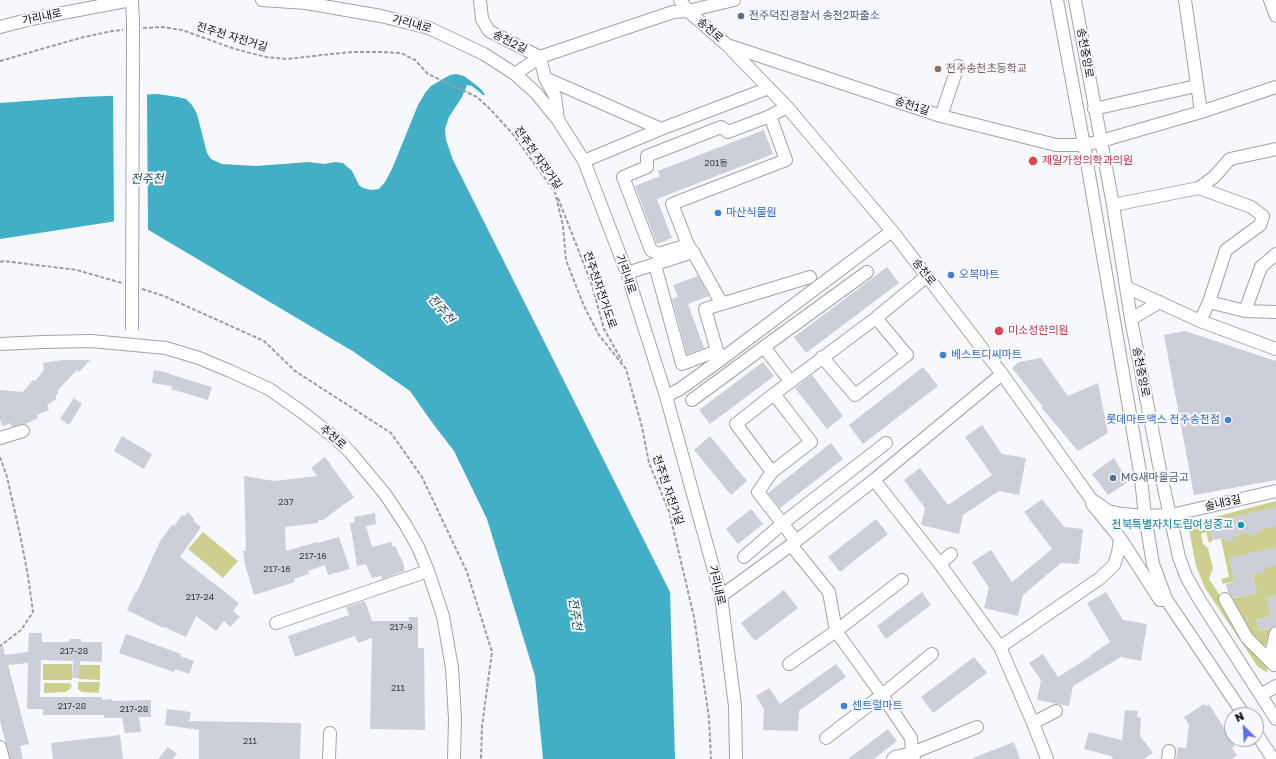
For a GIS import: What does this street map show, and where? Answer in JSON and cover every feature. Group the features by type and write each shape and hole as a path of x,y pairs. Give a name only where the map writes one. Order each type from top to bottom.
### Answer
{"street":[{"path":"129,344 132,330 133,26 131,0"},
{"name":"가리내로","path":"0,27 31,18 131,0"},
{"name":"가리내로","path":"262,0 306,3 381,16 429,28 484,54 515,74 536,93 558,120 584,161 626,273 666,396 722,596 735,706 736,759"},
{"name":"송천2길","path":"480,0 482,19 489,31 540,57"},
{"name":"송천로","path":"680,0 688,11 727,45 787,107 892,231 1002,374 1091,499 1108,511 1122,514 1145,516 1171,515"},
{"path":"515,74 540,57 673,12 688,11 734,0"},
{"name":"송천중앙로","path":"1057,0 1084,145 1141,478 1145,516 1153,564 1166,598 1239,707"},
{"name":"송천중앙로","path":"1075,0 1113,206 1131,319 1160,470 1179,557 1186,576 1199,599 1276,720"},
{"path":"1185,0 1196,86 1201,112"},
{"path":"1270,0 1276,16"},
{"name":"송천1길","path":"727,45 941,116 1056,145 1084,145 1101,141 1201,112 1276,87"},
{"path":"540,57 545,78 555,96 558,120"},
{"path":"941,116 958,66"},
{"path":"545,78 662,129"},
{"path":"1094,109 1196,86"},
{"path":"584,161 769,88"},
{"path":"690,249 658,254 651,250 624,177 647,167 647,156 720,126 728,132 770,116 787,107"},
{"path":"722,304 690,249 672,204 786,160 770,116"},
{"path":"1113,206 1199,188 1214,177 1230,159 1276,149"},
{"path":"1199,188 1251,207 1263,216 1260,225 1226,250 1209,302 1200,321"},
{"path":"666,396 680,389 720,355 892,231"},
{"path":"626,273 655,265 690,249"},
{"path":"1245,310 1262,267 1276,254"},
{"path":"655,265 682,364 720,355"},
{"path":"692,400 867,272"},
{"path":"772,472 736,424 790,381 876,318 927,276"},
{"path":"720,355 705,309 810,277"},
{"path":"1126,287 1200,321 1276,349"},
{"path":"1131,319 1160,302"},
{"path":"1209,302 1245,310 1276,312"},
{"path":"822,357 855,395 907,355 876,318"},
{"name":"추천로","path":"0,344 91,341 166,348 199,358 269,389 334,437 350,452 380,487 405,524 418,547 428,571 443,616 452,668 455,718 454,759"},
{"path":"764,347 790,381"},
{"path":"722,596 874,480 1002,374"},
{"path":"774,394 811,442 772,472 758,492 783,523 793,543 829,592 836,631 911,738 913,756"},
{"path":"0,438 23,431"},
{"path":"744,557 783,523 886,443"},
{"path":"874,480 940,564 1000,647 1034,723 1047,759"},
{"name":"솔내3길","path":"1171,515 1276,491"},
{"path":"1091,499 1092,505 1120,538 1160,600 1166,598"},
{"path":"1000,647 1099,578 1114,565 1118,553 1120,538"},
{"path":"940,564 951,554"},
{"path":"276,623 428,571"},
{"path":"789,664 836,631 902,580"},
{"path":"1225,599 1247,638 1275,669"},
{"path":"1275,669 1271,654 1276,633"},
{"path":"826,738 932,654"},
{"path":"1261,695 1276,686"},
{"path":"1034,723 1056,711"},
{"path":"893,759 895,757 913,756 977,727"},
{"path":"329,759 330,733"},
{"path":"0,747 3,759"}],"path":[{"name":"전주천 자전거길","path":"0,60 80,38 133,26 162,27 182,30 235,49 266,57 287,59 352,52 401,53 415,60 428,74 477,97 490,109 512,133 555,192 563,226 566,260 580,296 599,335 626,368 642,427 649,463 669,512 694,617 709,718 711,759"},
{"name":"전주천자전거도로","path":"555,192 592,285 604,329 626,368"},
{"path":"0,262 4,261 77,270 128,285"},
{"path":"135,287 164,296 264,341 295,371 391,433 422,476 467,572 492,652 482,726 481,759"},
{"path":"0,457 21,539 33,612 21,630 0,646"}],"green space":[{"path":"1276,501 1276,595 1267,597 1271,616 1256,620 1259,631 1272,628 1265,645 1260,645 1250,637 1230,599 1257,593 1253,577 1223,584 1221,579 1229,577 1221,539 1225,538 1226,542 1233,536 1273,526 1269,509 1208,523 1213,540 1209,543 1206,532 1201,534 1203,544 1208,548 1213,568 1209,579 1266,664 1268,673 1258,667 1205,588 1196,566 1188,524"},
{"path":"203,532 238,561 223,578 188,549"},
{"path":"43,664 72,664 72,680 43,680"},
{"path":"79,665 100,665 100,680 78,679"},
{"path":"78,682 100,682 99,693 82,692 78,689"},
{"path":"44,683 70,683 72,686 65,692 44,693"}],"water":[{"name":"전주천","path":"456,74 464,76 482,90 485,95 472,86 467,85 462,97 449,117 445,129 446,140 453,160 670,592 675,759 543,759 535,676 487,519 454,451 410,391 354,352 130,219 0,239 0,103 80,97 158,94 178,97 186,99 192,105 197,114 207,153 211,159 222,164 256,166 309,162 324,164 335,162 343,163 352,171 359,185 363,188 371,190 379,189 385,182 392,169 418,105 425,93 431,86 450,75"}],"pier":[{"path":"147,93 148,232 130,221 114,224 113,94"}],"building":[{"path":"764,130 773,154 657,199 672,238 657,244 635,186 660,176 658,171"},
{"path":"887,267 899,283 806,353 794,337"},
{"path":"698,276 709,296 688,304 704,348 687,354 672,299 678,297 673,285"},
{"name":"롯데마트맥스 전주송천점","path":"1185,331 1276,361 1276,480 1194,495 1164,335"},
{"path":"1041,358 1068,396 1098,383 1108,433 1078,451 1041,407 1043,407 1012,368 1019,362"},
{"path":"62,360 90,360 79,372 77,370 58,390 56,399 47,405 49,410 37,415 38,418 25,424 11,427 11,423 2,426 0,420 0,390 23,392 44,370 43,363"},
{"path":"763,362 774,376 710,424 699,410"},
{"path":"923,367 938,386 863,444 849,425"},
{"path":"154,370 170,373 169,374 212,387 208,400 171,389 172,386 152,383"},
{"path":"812,375 843,416 827,429 795,388"},
{"path":"74,398 82,404 69,425 60,419"},
{"path":"982,425 1002,454 1026,458 1019,495 999,491 963,515 959,534 921,525 925,508 904,480 920,468 948,505 992,475 965,437"},
{"path":"122,436 152,454 144,469 114,451"},
{"path":"710,436 747,481 731,495 694,450"},
{"path":"831,443 843,459 780,508 768,493"},
{"path":"325,457 354,497 323,520 318,520 318,523 285,527 286,551 339,537 350,569 328,575 325,565 308,571 309,574 294,579 295,582 254,595 245,565 243,551 246,551 244,476 274,481 317,476 311,468"},
{"path":"1114,458 1128,482 1108,495 1092,474"},
{"path":"1042,499 1064,527 1083,529 1079,564 1061,563 1023,595 1018,616 984,608 989,588 972,562 991,550 1012,582 1052,549 1024,512"},
{"name":"전북특별자치도립여성중고","path":"1276,507 1276,526 1258,530 1259,534 1250,536 1249,532 1233,536 1234,540 1226,542 1225,538 1213,540 1208,523"},
{"path":"751,509 763,524 738,544 726,529"},
{"path":"188,512 194,519 193,521 201,527 180,557 239,603 233,611 240,617 230,627 224,621 216,631 196,616 186,637 164,627 163,628 127,610 136,591 137,592 160,541 172,525 174,526 182,515 185,516"},
{"path":"375,513 376,524 366,526 372,547 391,542 393,547 395,546 404,565 404,571 382,579 381,576 372,578 366,564 357,566 350,523 355,522 354,517"},
{"path":"876,519 888,534 840,572 828,557"},
{"name":"전북특별자치도립여성중고","path":"1276,547 1276,565 1264,568 1265,572 1252,575 1257,593 1233,598 1228,592 1226,584 1234,582 1229,558"},
{"path":"784,590 798,608 755,641 741,623"},
{"path":"922,592 931,605 886,639 877,626"},
{"path":"1106,592 1123,620 1147,624 1141,661 1121,657 1073,686 1069,706 1037,700 1041,680 1029,663 1043,654 1058,677 1110,642 1087,603"},
{"path":"1276,595 1276,626 1259,631 1256,620 1271,616 1266,597"},
{"path":"365,601 372,621 409,621 409,617 418,617 418,648 424,648 425,730 370,729 372,638 358,643 355,636 295,657 288,636 349,615 346,607"},
{"path":"29,633 42,633 42,642 69,642 70,639 81,639 81,642 102,642 102,662 80,661 79,678 72,678 73,661 41,660 40,697 102,697 102,700 112,699 113,701 151,700 151,717 139,717 141,732 125,733 122,718 104,718 104,715 43,715 43,709 27,709 28,663 8,665 29,744 20,746 23,759 10,759 0,721 0,646 3,646 5,655 28,652"},
{"path":"126,634 181,654 180,656 194,661 189,674 175,669 174,672 119,653"},
{"path":"974,657 987,673 933,713 921,697"},
{"path":"836,664 846,677 799,711 798,731 763,730 764,709 756,696 769,688 780,704"},
{"path":"1204,704 1206,706 1209,704 1224,728 1224,747 1234,747 1232,748 1237,756 1231,759 1176,759 1178,747 1186,748 1189,725 1184,717"},
{"path":"167,709 191,712 189,721 301,723 300,759 199,759 199,730 165,725"},
{"path":"1125,710 1138,711 1137,717 1141,718 1140,736 1153,753 1144,759 1113,759 1111,756 1084,749 1089,732 1122,740"},
{"path":"888,729 897,741 874,759 848,759"},
{"path":"120,735 123,759 53,759 51,743"},
{"path":"1014,742 1020,759 973,759 973,758"},
{"path":"168,747 177,754 173,759 158,759"}],"place":[{"name":"전주덕진경찰서 송천2파출소","path":"741,16"},
{"name":"전주송천초등학교","path":"938,69"},
{"name":"제일가정의학과의원","path":"1033,161"},
{"name":"마산식물원","path":"718,213"},
{"name":"오복마트","path":"951,275"},
{"name":"미소정한의원","path":"999,331"},
{"name":"베스트디씨마트","path":"943,355"},
{"name":"롯데마트맥스 전주송천점","path":"1228,420"},
{"name":"MG새마을금고","path":"1113,478"},
{"name":"전북특별자치도립여성중고","path":"1241,525"},
{"name":"센트럴마트","path":"844,706"}]}
